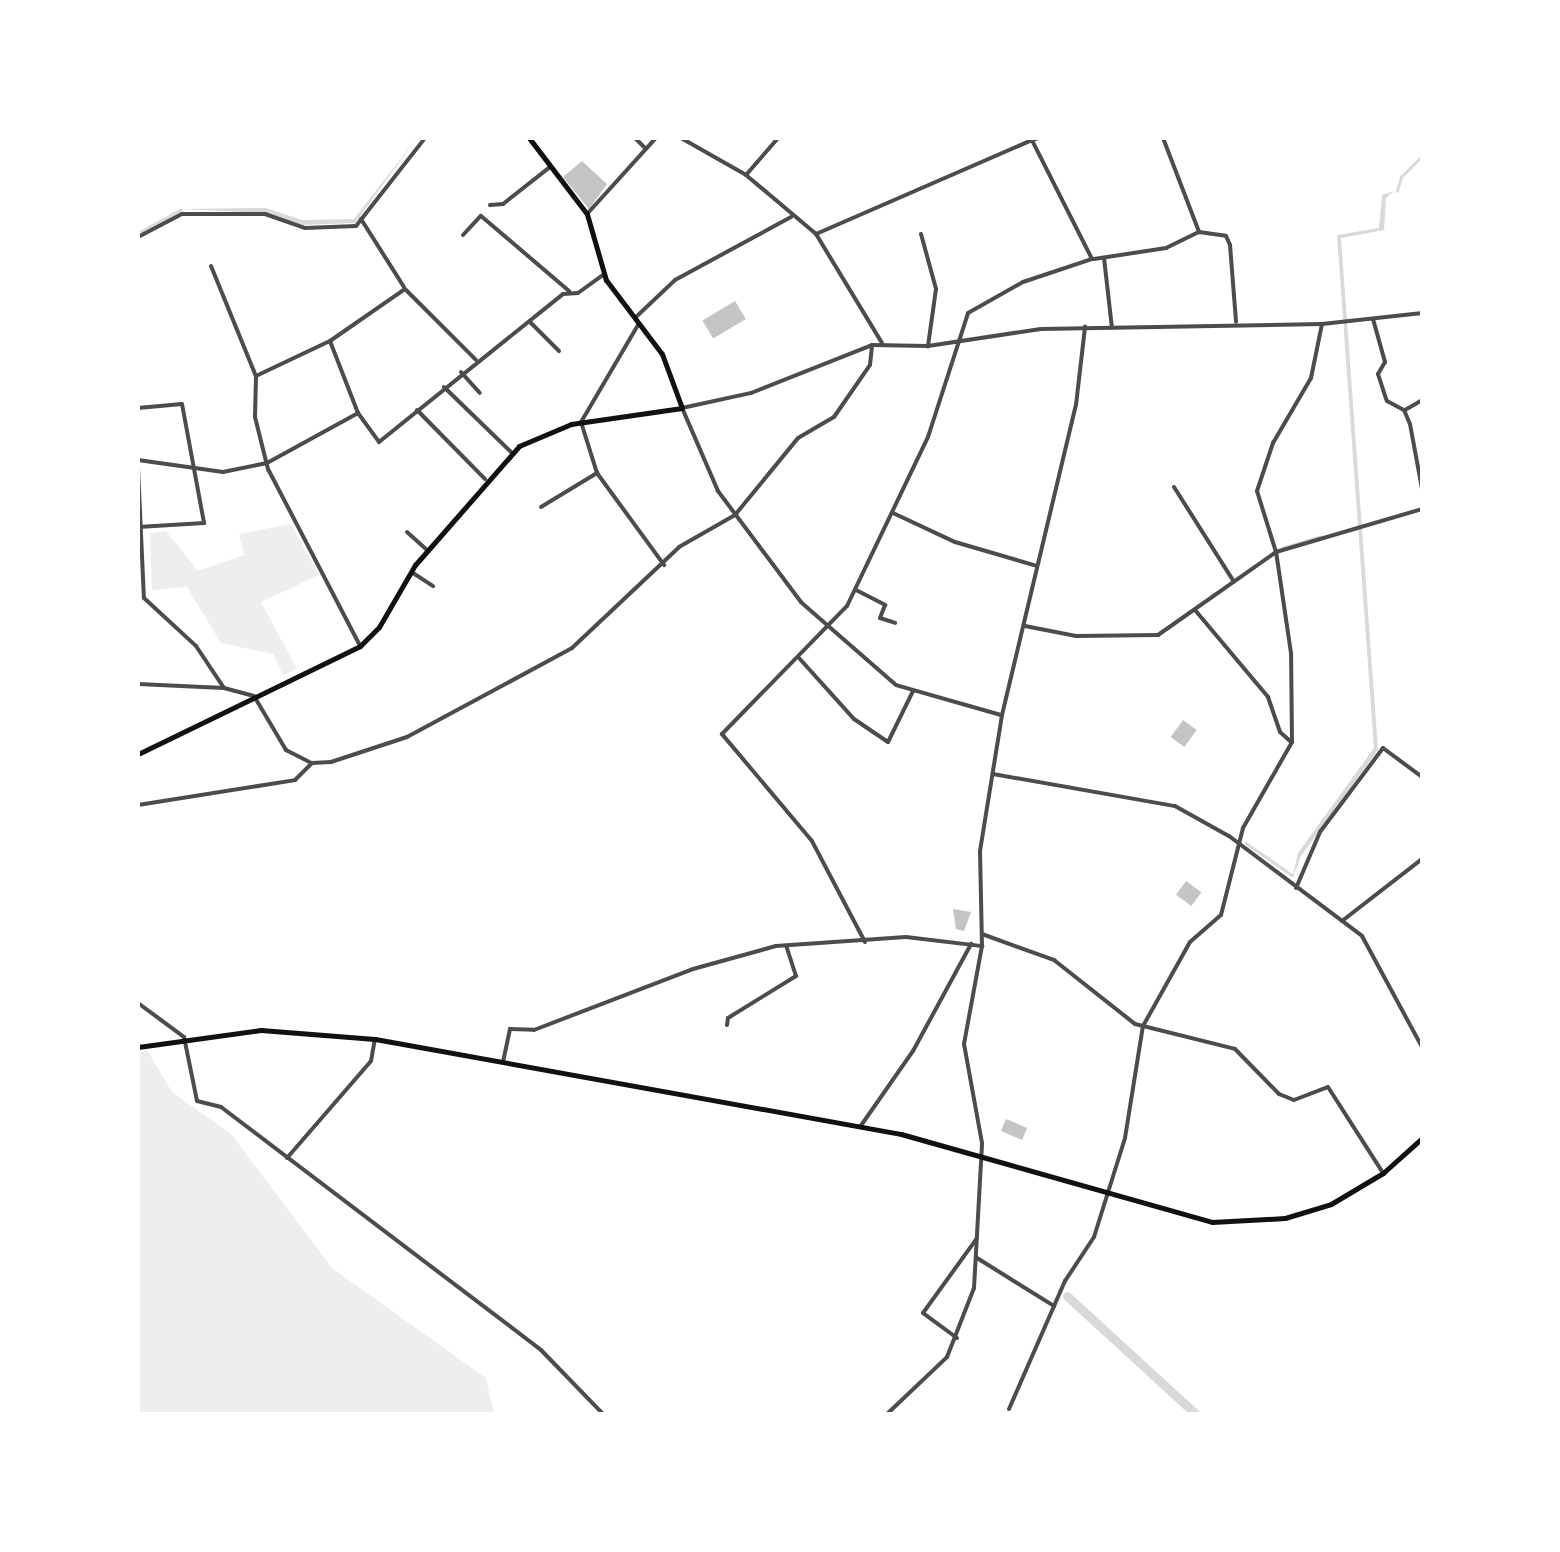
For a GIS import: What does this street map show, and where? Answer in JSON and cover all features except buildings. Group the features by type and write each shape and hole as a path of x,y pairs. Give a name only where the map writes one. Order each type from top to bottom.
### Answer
{"main road":[{"path":"138,754 360,646 379,627 410,571 511,452 580,422 682,408 662,354 604,274 586,214 529,138"},
{"path":"138,1047 184,1037 288,1030 375,1039 860,1126 982,1154 1192,1219 1254,1222 1331,1204 1383,1173 1422,1138"}],"street":[{"path":"138,236 182,214 265,214 305,228 356,226 426,138"},
{"path":"635,138 645,148"},
{"path":"586,214 656,138"},
{"path":"681,138 746,175 790,217 816,234 883,344"},
{"path":"767,138 771,144"},
{"path":"746,175 778,138"},
{"path":"816,234 1039,138"},
{"path":"1163,138 1199,232"},
{"path":"1032,140 1092,259"},
{"path":"490,204 503,204 550,167"},
{"path":"463,234 481,216 569,292 578,293 604,274"},
{"path":"664,564 597,473 580,422 636,321 675,280 790,217"},
{"path":"361,220 405,289 476,360"},
{"path":"866,942 812,840 722,734 799,658 856,590 928,438 968,313 992,298 1092,259 1166,248 1199,232 1226,236 1230,245 1236,322"},
{"path":"922,234 936,290 928,346"},
{"path":"1104,258 1112,328"},
{"path":"211,266 256,376 254,417 267,463 360,646"},
{"path":"256,376 330,341 405,289"},
{"path":"330,341 358,413 379,442 476,360 569,292"},
{"path":"1002,715 913,692 878,675 827,627 735,515 705,467 682,408 751,394 872,345 928,346 1085,327 1236,322 1322,324 1422,313"},
{"path":"1372,319 1385,362 1378,374 1382,388 1387,401 1404,410 1422,489"},
{"path":"530,322 559,352"},
{"path":"1008,1409 1094,1237 1124,1138 1143,1026 1190,942 1221,916 1239,845 1292,742 1292,653 1276,552 1257,491 1273,443 1311,378 1322,324"},
{"path":"887,1414 936,1369 957,1338 978,1258 982,1154 964,1044 982,946 978,868 1002,715 1076,405 1085,327"},
{"path":"138,805 295,780 312,763 382,749 515,683 572,648 679,547 735,515 798,438 841,408 870,365 872,345"},
{"path":"461,372 480,393"},
{"path":"444,387 511,452"},
{"path":"1404,410 1422,400"},
{"path":"138,408 182,404 204,523 140,528"},
{"path":"417,410 485,479"},
{"path":"138,460 196,473 267,463 358,413"},
{"path":"138,468 144,598 196,646 224,688"},
{"path":"540,508 597,473"},
{"path":"1174,488 1234,582"},
{"path":"1025,626 1140,639 1195,610 1276,552 1422,509"},
{"path":"893,513 955,542 1038,566"},
{"path":"407,532 427,550"},
{"path":"410,571 433,586"},
{"path":"856,590 885,606 880,618 894,623"},
{"path":"1195,610 1268,697 1280,732 1292,742"},
{"path":"799,658 854,719 888,742 913,692"},
{"path":"138,684 224,688 254,696 283,746 312,763"},
{"path":"1296,888 1320,832 1383,748 1422,777"},
{"path":"992,774 1176,806 1239,845 1342,921 1371,949 1422,1047"},
{"path":"1342,921 1422,859"},
{"path":"982,934 1054,960 1110,1010 1143,1026 1235,1049 1266,1085 1294,1100 1328,1087 1383,1173"},
{"path":"503,1062 510,1028 534,1030 693,969 786,946 906,937 982,946"},
{"path":"860,1126 914,1051 971,944"},
{"path":"728,1025 728,1018 796,976 786,946"},
{"path":"138,1003 184,1037 193,1096 221,1107 542,1350 603,1414"},
{"path":"288,1158 371,1061 375,1039"},
{"path":"957,1338 923,1312 977,1238"},
{"path":"978,1258 1056,1307"}],"shaded area":[{"path":"417,138 355,223 302,225 267,213 178,209 266,208 302,220 354,219"},
{"path":"1394,191 1386,198 1384,230 1341,238 1378,750 1301,856 1292,879 1298,853 1374,748 1337,235 1379,228 1382,195"},
{"path":"291,524 319,575 261,602 297,669 283,675 273,654 221,643 187,587 152,590 150,533 166,531 198,571 244,555 239,534"},
{"path":"147,1050 172,1092 231,1134 332,1268 486,1378 494,1414 138,1414 138,1053"}],"waterway":[{"path":"1397,191 1401,177 1420,158"},
{"path":"138,233 180,210"},
{"path":"1282,548 1319,537"},
{"path":"1246,843 1292,875"},
{"path":"1067,1296 1196,1414"}]}
